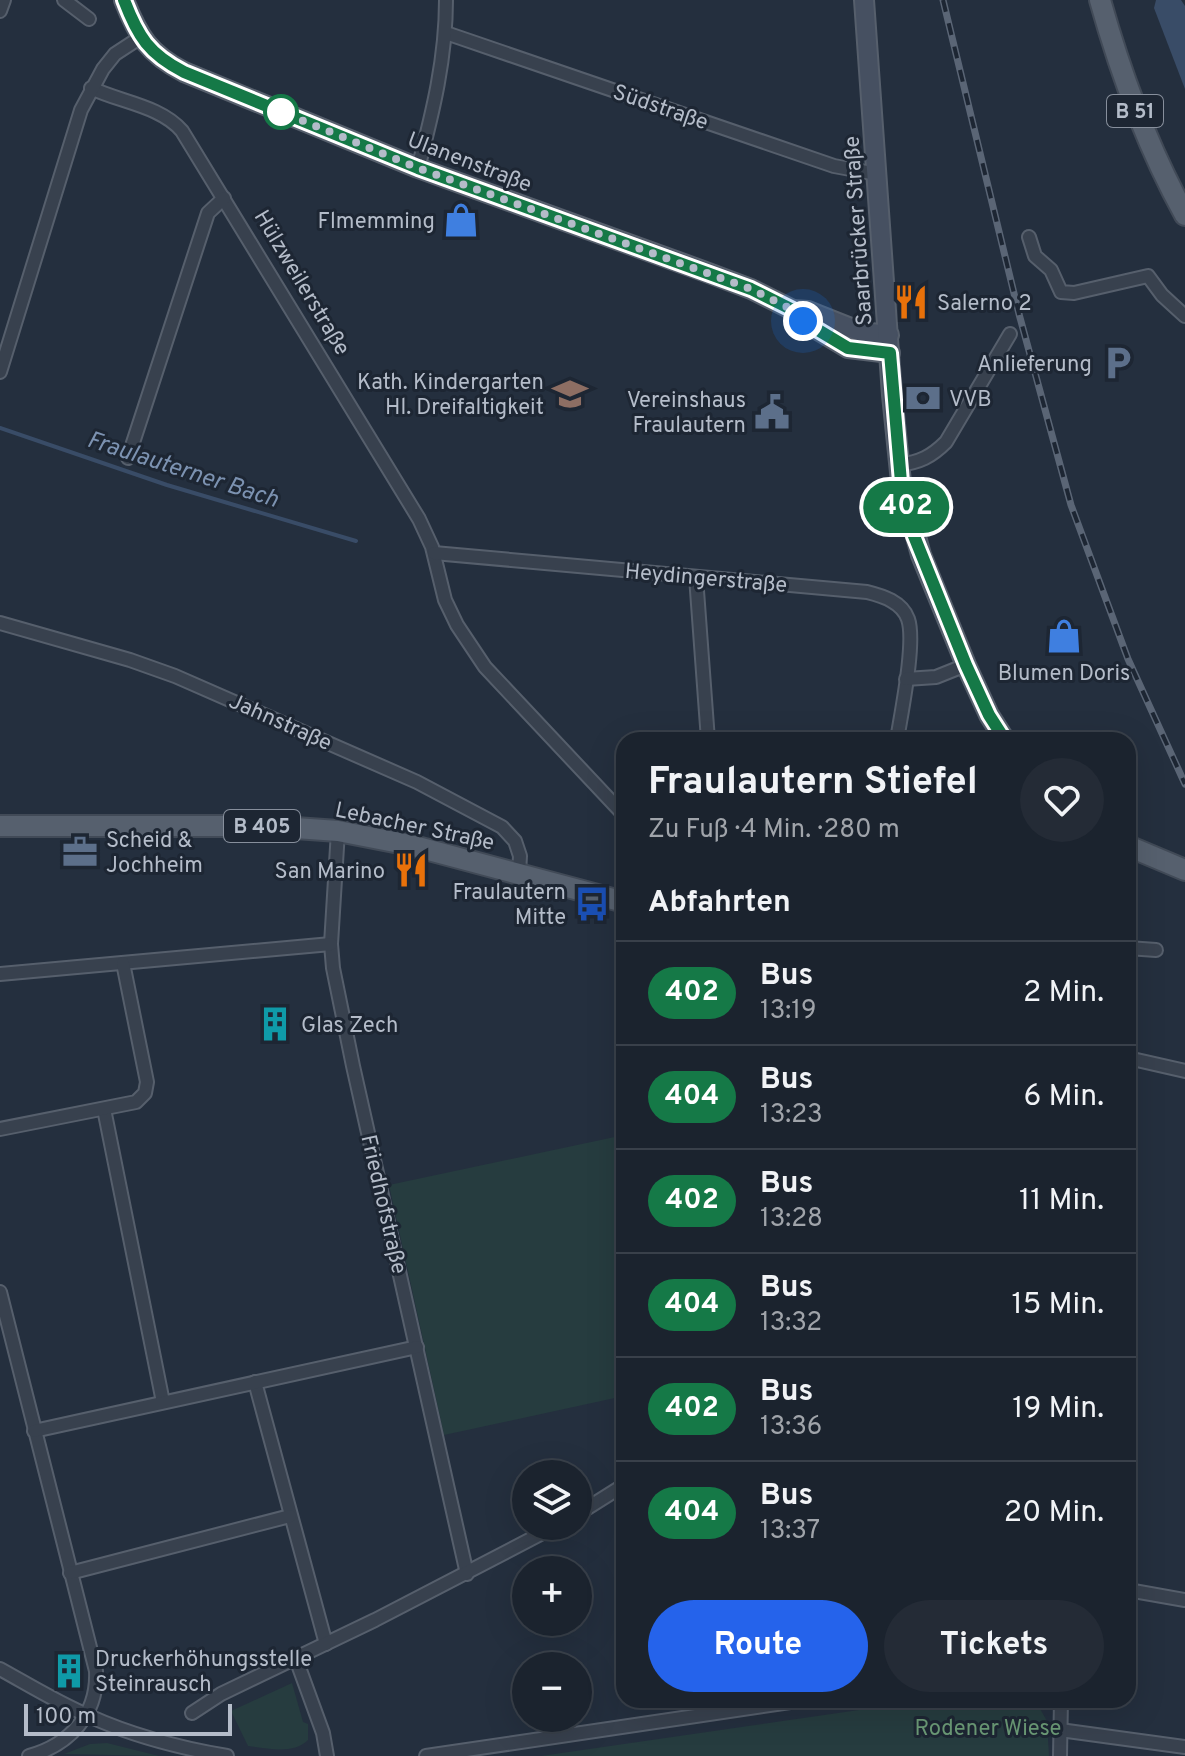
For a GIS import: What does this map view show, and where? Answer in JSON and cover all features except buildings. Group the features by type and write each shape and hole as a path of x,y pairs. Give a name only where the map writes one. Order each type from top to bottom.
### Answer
{"main road":[{"name":"B 51","path":"1100,0 1118,65 1143,131 1185,215"},
{"name":"Lebacher Straße","path":"0,826 267,826 338,831 410,845 616,900"},
{"path":"1136,849 1185,870"}],"street":[{"path":"0,11 4,0"},
{"path":"64,0 89,19"},
{"path":"0,372 5,333 81,110 91,88 115,54 141,37 124,0"},
{"path":"418,168 435,104 446,33 446,0"},
{"name":"Saarbrücker Straße","path":"864,0 899,465 914,536 966,665 1000,732"},
{"name":"Südstraße","path":"446,33 834,166 877,174"},
{"name":"Ulanenstraße","path":"141,37 164,62 184,72 418,168 751,289 793,310 803,321 848,348 889,344"},
{"name":"Hülzweilerstraße","path":"91,88 165,116 175,122 192,144 419,519 434,553 445,600 472,650 616,806"},
{"path":"128,458 208,213 224,198"},
{"path":"1029,237 1035,256 1051,270 1061,292 1074,293 1148,276 1162,295 1185,316"},
{"path":"899,465 920,462 946,442 1010,334"},
{"name":"Heydingerstraße","path":"434,553 867,592 889,598 909,620 906,679 898,732"},
{"path":"696,577 707,732"},
{"name":"Jahnstraße","path":"0,623 175,676 417,782 502,827 515,841 520,856 519,873"},
{"path":"906,679 936,677 966,665"},
{"name":"Friedhofstraße","path":"338,831 331,944 353,1066 467,1574"},
{"path":"0,974 331,944"},
{"path":"1136,949 1156,950"},
{"path":"0,1129 136,1102 145,1093 147,1082 123,963"},
{"path":"1136,1060 1185,1071"},
{"path":"104,1109 163,1402"},
{"path":"0,1292 96,1671 95,1693 85,1715 59,1745 29,1756"},
{"path":"34,1431 417,1347"},
{"path":"255,1382 326,1644"},
{"path":"592,1505 616,1490"},
{"path":"70,1573 290,1516"},
{"path":"192,1713 221,1694 530,1540"},
{"path":"1136,1591 1185,1600"},
{"path":"296,1659 323,1733 327,1756"},
{"path":"0,1669 85,1715 162,1742 227,1756"},
{"path":"426,1756 750,1708"},
{"path":"1060,1756 1061,1708"},
{"path":"1060,1730 1185,1747"}],"green space":[{"path":"616,1137 616,1398 444,1435 389,1185"},
{"path":"292,1683 303,1722 308,1724 308,1740 287,1749 248,1746 231,1711"},
{"name":"Rodener Wiese","path":"873,1708 1040,1708 1047,1721 1049,1756 541,1756"},
{"path":"107,1743 159,1756 64,1754 90,1744"}],"water":[{"path":"1156,0 1181,0 1185,6 1185,89 1154,8"}],"waterway":[{"name":"Fraulauterner Bach","path":"0,428 167,485 356,541"}],"railway":[{"path":"943,0 1019,314 1071,505 1128,659 1185,784"}],"bus line":[{"name":"402","path":"124,0 151,51 184,72 418,168 751,289 793,310 803,321 848,348 890,353 901,482 914,536 966,665 1000,732"}],"place":[{"name":"Flmemming","path":"461,220"},
{"name":"Salerno 2","path":"911,302"},
{"name":"Anlieferung","path":"1118,363"},
{"name":"Kath. Kindergarten Hl. Dreifaltigkeit","path":"570,394"},
{"name":"VVB","path":"923,398"},
{"name":"Vereinshaus Fraulautern","path":"772,412"},
{"name":"Blumen Doris","path":"1064,636"},
{"name":"Scheid & Jochheim","path":"80,852"},
{"name":"San Marino","path":"411,870"},
{"name":"Fraulautern Mitte","path":"592,904"},
{"name":"Glas Zech","path":"275,1024"},
{"name":"Druckerhöhungsstelle Steinrausch","path":"69,1671"}],"route":[{"path":"281,112 272,108 418,168 751,289 793,310 803,321"}]}
